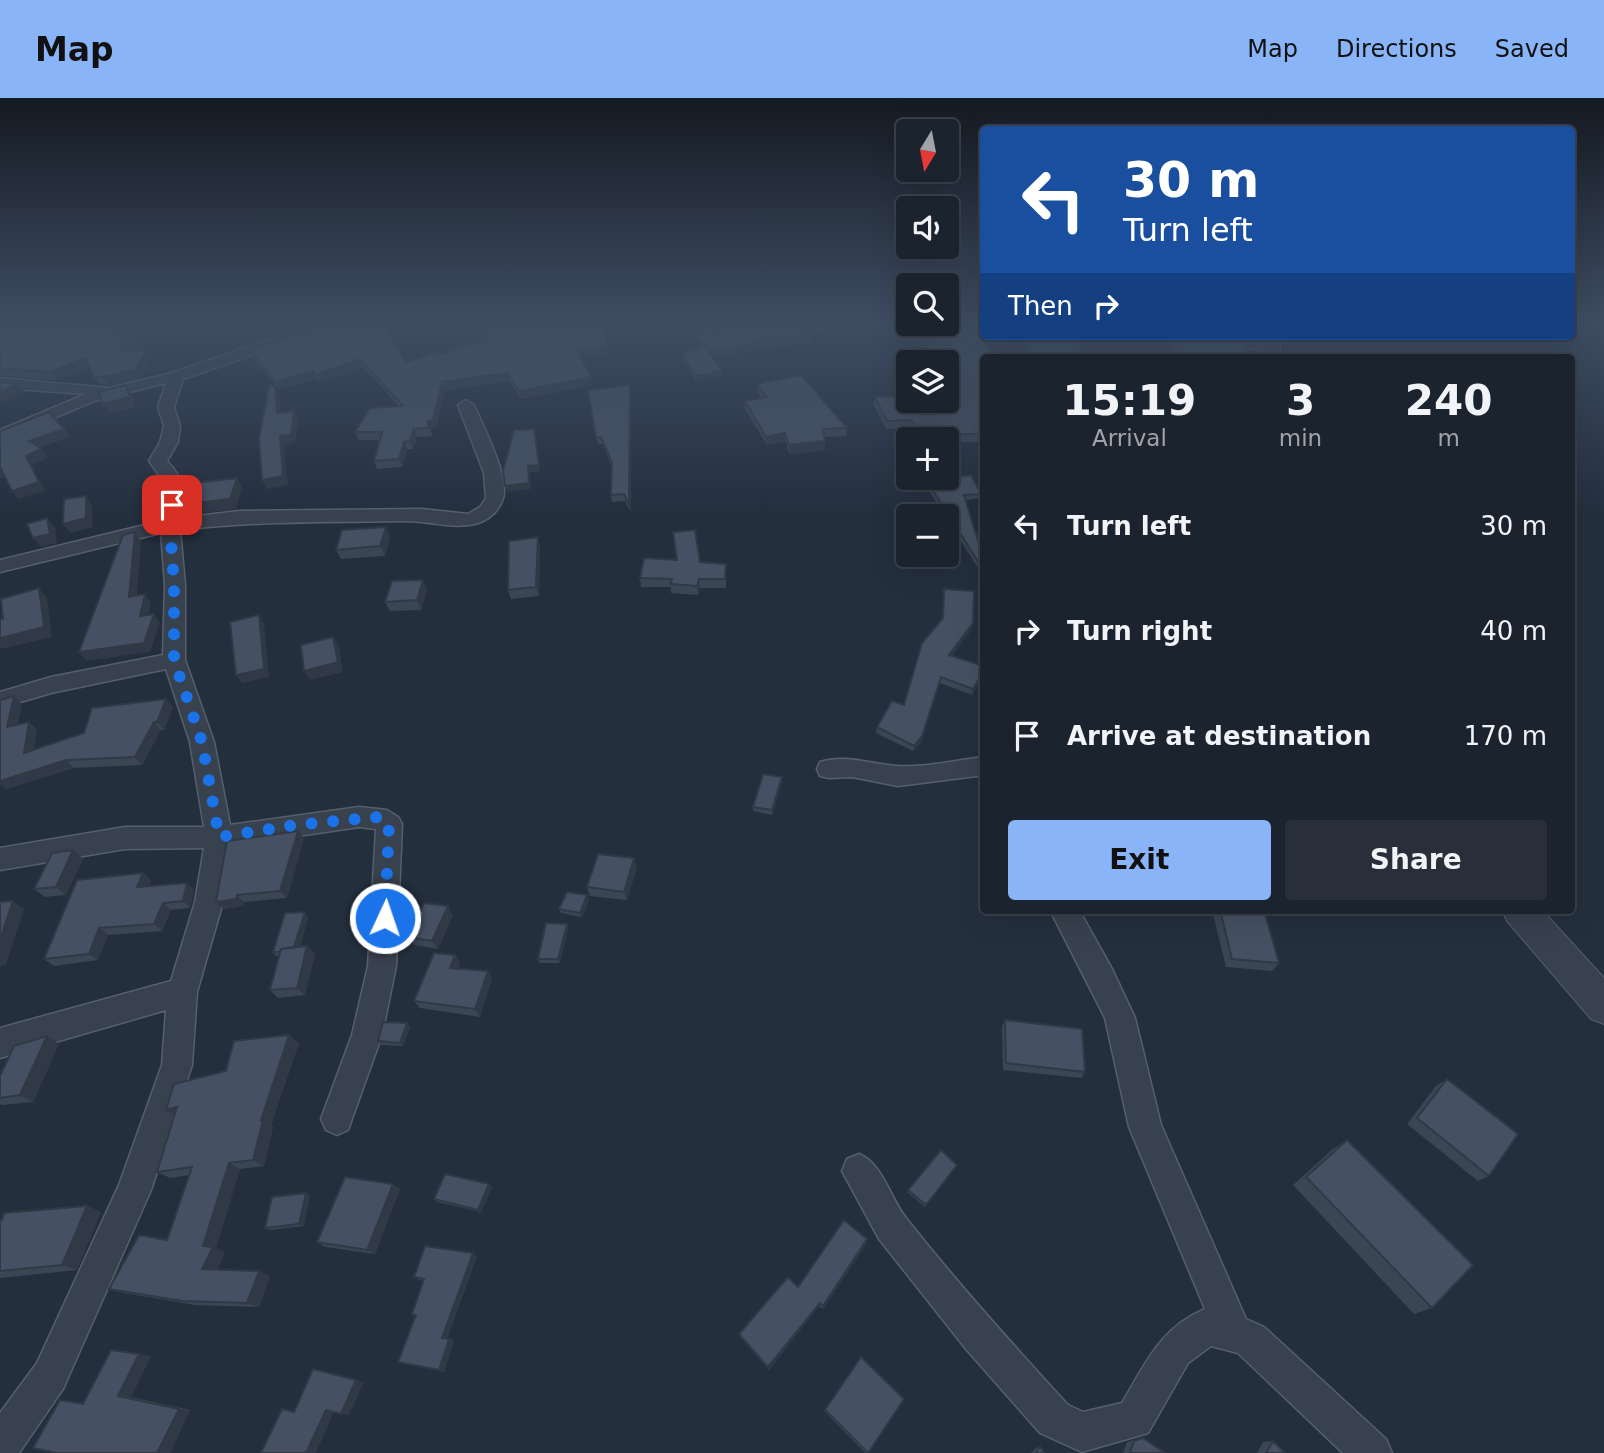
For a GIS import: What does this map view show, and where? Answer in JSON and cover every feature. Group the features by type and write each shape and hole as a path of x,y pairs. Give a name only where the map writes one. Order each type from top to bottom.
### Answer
{"street":[{"path":"46,386 114,391"},
{"path":"0,436 88,398 134,386"},
{"path":"0,1446 50,1376 134,1190 177,1065 182,992 209,902 219,837 202,742 174,660 174,585 170,525 175,485 169,472 160,466 158,461 169,442 172,426 166,407 173,386"},
{"path":"0,566 170,525 239,517 422,515 457,520 472,519 487,511 495,498 493,473 466,405"},
{"path":"0,699 51,685 174,660"},
{"path":"830,769 852,768 898,776 980,766"},
{"path":"0,859 125,838 219,837 359,817 378,817 389,824 382,966 367,1035 337,1119"},
{"path":"1066,914 1102,978 1120,1018 1145,1127 1233,1332"},
{"path":"1524,914 1604,1006"},
{"path":"0,1042 182,992"},
{"path":"859,1171 891,1227 979,1336 1054,1419 1082,1432 1134,1419 1175,1350 1206,1327 1233,1332 1251,1340 1371,1453"}],"building":[{"path":"0,386 13,386 0,391"},
{"path":"126,386 130,397 103,404 99,392"},
{"path":"269,386 275,386 277,413 294,411 291,435 280,436 283,476 262,480 259,439"},
{"path":"385,386 441,386 433,420 428,421 429,428 414,429 410,441 404,442 399,459 374,461 382,432 355,432 370,408 403,406"},
{"path":"516,386 544,386 519,391"},
{"path":"630,386 629,505 624,494 611,495 612,463 601,437 596,438 588,390"},
{"path":"759,386 811,386 847,428 823,429 825,441 789,445 785,433 766,437 745,401 767,397"},
{"path":"959,386 980,386 980,434 959,434 959,427 917,427 911,420 887,421 875,397 896,396 896,413 959,413"},
{"path":"49,412 64,429 29,441 42,449 26,456 39,482 12,491 0,467 0,431"},
{"path":"534,429 539,465 528,466 529,483 505,486 503,471 514,430"},
{"path":"971,475 980,494 964,495 980,547 980,562 959,531 959,504 942,504 933,490 959,490 959,477"},
{"path":"237,478 230,499 188,504 195,483"},
{"path":"86,496 86,518 63,524 64,499"},
{"path":"47,518 50,534 33,538 27,524"},
{"path":"386,527 380,546 336,550 342,530"},
{"path":"695,530 700,562 726,564 725,579 699,579 697,586 670,584 672,579 640,578 644,558 677,560 673,532"},
{"path":"135,532 129,597 145,594 140,616 154,614 144,643 79,652 123,535"},
{"path":"538,537 536,587 508,590 509,541"},
{"path":"423,580 417,600 385,602 392,581"},
{"path":"39,588 44,627 0,638 0,619 3,619 1,599"},
{"path":"944,589 974,591 973,623 949,655 980,665 980,678 973,689 941,677 922,736 914,746 877,727 892,701 904,705 922,643 943,618"},
{"path":"259,615 264,669 236,675 230,622"},
{"path":"333,637 338,662 304,671 301,645"},
{"path":"14,696 7,727 29,722 24,753 84,733 92,708 166,699 157,722 154,722 135,757 66,760 0,781 0,700"},
{"path":"763,774 782,777 772,810 753,807"},
{"path":"298,831 280,891 237,895 236,899 216,902 227,841"},
{"path":"73,850 56,887 34,889 52,853"},
{"path":"598,854 634,858 624,892 587,887"},
{"path":"143,873 137,887 187,883 183,901 163,903 154,924 99,928 89,954 44,959 77,880"},
{"path":"567,892 587,895 580,913 559,909"},
{"path":"13,901 0,940 0,902"},
{"path":"424,903 448,906 432,941 408,937"},
{"path":"305,912 294,947 273,952 285,913"},
{"path":"1221,914 1265,914 1279,963 1232,959"},
{"path":"546,923 567,924 558,959 538,959"},
{"path":"307,946 297,988 270,990 281,949"},
{"path":"434,953 455,955 450,968 488,971 475,1009 414,1001"},
{"path":"1005,1020 1082,1029 1085,1072 1006,1063"},
{"path":"383,1022 407,1023 400,1043 378,1041"},
{"path":"289,1035 261,1120 253,1160 229,1163 203,1246 213,1247 202,1269 259,1271 247,1303 182,1301 109,1289 139,1235 167,1240 192,1167 157,1172 177,1107 166,1110 174,1084 226,1071 234,1041"},
{"path":"47,1036 20,1095 0,1098 0,1076 14,1046"},
{"path":"1447,1079 1518,1134 1489,1176 1417,1118"},
{"path":"1347,1140 1473,1265 1432,1308 1306,1177"},
{"path":"941,1150 957,1165 926,1205 908,1190"},
{"path":"445,1174 489,1184 478,1210 434,1199"},
{"path":"345,1177 393,1184 367,1250 317,1242"},
{"path":"306,1193 299,1224 265,1228 272,1197"},
{"path":"87,1206 62,1265 0,1271 0,1220 4,1213"},
{"path":"844,1220 867,1239 823,1306 820,1303 768,1367 739,1334 788,1277 798,1287"},
{"path":"425,1246 473,1253 442,1338 449,1339 439,1370 398,1362 416,1315 412,1314 424,1279 414,1277"},
{"path":"111,1350 139,1354 118,1396 179,1409 157,1453 57,1453 33,1448 60,1400 83,1404"},
{"path":"861,1357 904,1399 868,1453 825,1410"},
{"path":"313,1369 356,1380 341,1414 326,1410 306,1453 261,1453 282,1409 294,1412"},
{"path":"1143,1438 1165,1453 1130,1453 1134,1441"},
{"path":"1273,1441 1285,1453 1266,1453"}],"route":[{"path":"172,505 170,525 174,585 174,660 202,742 219,837 295,825 378,817 389,824 385,918"}]}
